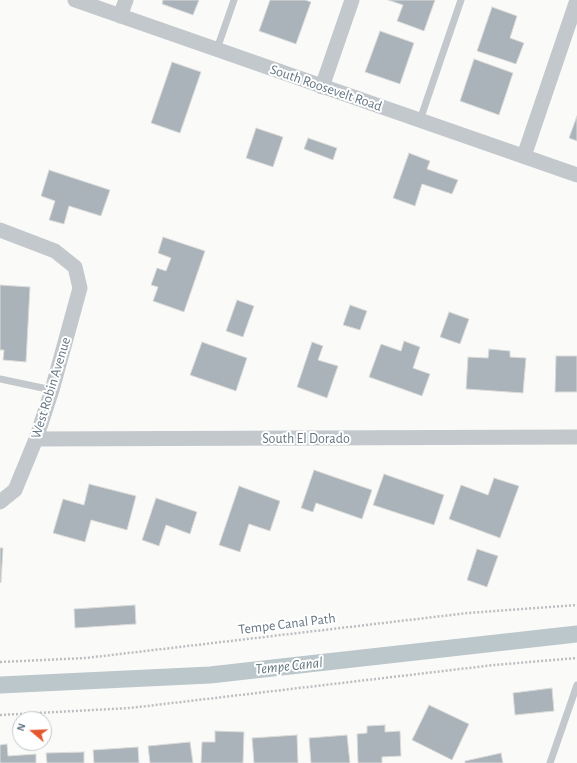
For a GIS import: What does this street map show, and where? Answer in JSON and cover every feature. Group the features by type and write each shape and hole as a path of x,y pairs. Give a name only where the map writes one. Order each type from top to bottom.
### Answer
{"street":[{"name":"South Roosevelt Road","path":"75,0 577,175"},
{"path":"120,16 126,0"},
{"path":"322,87 352,0"},
{"path":"524,156 577,0"},
{"name":"West Robin Avenue","path":"0,230 55,251 75,267 80,288 52,390 36,439 15,490 1,502"},
{"name":"South El Dorado","path":"36,439 577,437"}],"lane":[{"path":"217,49 234,0"},
{"path":"420,120 461,0"},
{"path":"0,379 52,390"},
{"path":"550,763 577,685"}],"path":[{"name":"Tempe Canal Path","path":"0,662 86,658 468,613 577,605"},
{"path":"0,715 130,708 494,665 577,658"}],"building":[{"path":"163,0 199,0 193,15 162,4"},
{"path":"270,0 305,0 311,2 296,44 259,31"},
{"path":"388,0 435,0 424,31 397,21 403,5"},
{"path":"492,7 517,16 510,38 524,43 516,64 477,51"},
{"path":"380,31 414,43 400,84 365,72"},
{"path":"474,59 513,73 499,115 460,101"},
{"path":"172,62 201,72 180,133 151,123"},
{"path":"577,116 577,141 569,138"},
{"path":"256,128 283,137 273,167 246,158"},
{"path":"308,138 337,148 333,160 304,149"},
{"path":"409,153 430,161 427,169 458,180 452,194 422,184 415,206 393,198"},
{"path":"49,170 110,190 101,216 69,206 64,224 49,220 55,201 41,196"},
{"path":"163,237 205,251 184,312 153,301 158,287 151,285 157,268 166,271 171,258 158,253"},
{"path":"0,285 30,287 26,362 3,360 4,350 0,350"},
{"path":"237,300 254,306 243,337 226,331"},
{"path":"350,305 367,311 360,330 343,325"},
{"path":"449,312 469,319 460,344 440,337"},
{"path":"404,341 420,347 413,368 430,374 422,396 369,377 381,344 401,351"},
{"path":"202,342 247,358 236,391 190,375"},
{"path":"312,342 323,346 318,360 338,366 327,398 297,387"},
{"path":"489,349 510,351 510,357 526,358 523,393 466,389 468,357 488,358"},
{"path":"556,356 577,356 577,392 555,392"},
{"path":"314,470 372,490 362,519 316,503 313,512 301,508"},
{"path":"384,474 444,495 434,525 373,505"},
{"path":"494,478 519,486 500,538 449,519 461,485 488,495"},
{"path":"89,484 136,496 127,530 91,520 85,542 53,533 63,499 84,505"},
{"path":"239,486 280,501 270,531 249,524 240,552 219,545"},
{"path":"156,498 197,512 190,534 166,525 159,546 142,540"},
{"path":"0,548 3,548 1,583 0,582"},
{"path":"477,549 498,556 487,587 467,580"},
{"path":"135,605 136,624 75,628 74,609"},
{"path":"552,688 554,711 515,715 513,693"},
{"path":"429,705 469,724 452,760 412,740"},
{"path":"385,725 385,732 400,731 401,756 382,757 382,763 358,763 357,734 367,733 367,726"},
{"path":"215,731 244,732 243,763 201,763 202,742 215,742"},
{"path":"297,735 298,763 254,763 252,738"},
{"path":"347,735 350,763 311,763 309,738"},
{"path":"190,742 193,763 150,763 148,746"},
{"path":"7,744 8,756 36,754 36,763 0,763 0,745"},
{"path":"138,747 139,763 94,763 93,750"},
{"path":"84,752 84,763 47,763 46,753"},
{"path":"501,753 503,763 465,763 465,761"}],"waterway":[{"name":"Tempe Canal","path":"0,685 210,675 577,634"}]}
